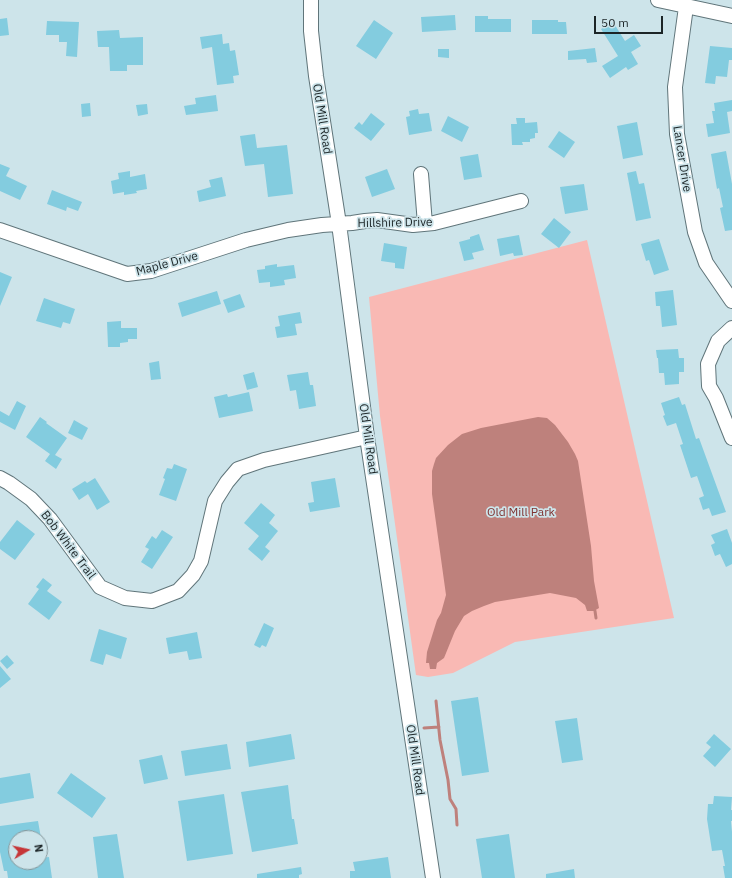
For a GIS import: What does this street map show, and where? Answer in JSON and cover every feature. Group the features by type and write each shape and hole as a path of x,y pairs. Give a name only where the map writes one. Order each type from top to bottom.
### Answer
{"street":[{"name":"Old Mill Road","path":"311,0 311,31 316,76 339,224 367,437 433,878"},
{"path":"658,0 732,16"},
{"name":"Lancer Drive","path":"686,7 675,87 677,134 695,232 706,263 732,302"},
{"path":"421,174 425,224"},
{"name":"Hillshire Drive","path":"339,224 377,220 413,225 441,222 521,201"},
{"name":"Maple Drive","path":"0,230 127,274 151,271 264,235 322,225 339,224"},
{"path":"732,328 718,341 708,364 709,386 716,398 732,438"},
{"name":"Bob White Trail","path":"0,478 9,482 31,499 50,519 100,587 125,598 152,602 178,591 193,576 201,561 215,501 227,482 238,469 264,460 367,437"}],"green space":[{"name":"Old Mill Park","path":"587,240 674,618 515,642 453,673 428,677 416,675 380,416 369,297"}],"shaded area":[{"path":"538,417 547,418 555,425 568,442 578,461 599,608 594,611 587,611 585,605 576,598 550,593 495,602 472,611 464,616 455,631 444,658 437,663 436,669 430,669 429,663 426,663 427,652 446,595 432,494 432,471 436,458 448,445 462,434 481,428"}],"building":[{"path":"455,15 456,30 422,32 421,17"},
{"path":"475,16 488,16 488,19 511,19 511,32 475,32"},
{"path":"7,18 9,35 0,36 0,19"},
{"path":"374,20 393,33 376,59 356,46"},
{"path":"532,20 558,20 558,22 566,22 567,34 532,34"},
{"path":"47,21 79,22 77,57 66,56 67,42 59,42 59,35 46,35"},
{"path":"613,22 625,41 634,35 641,46 631,52 638,64 628,70 626,67 610,78 602,66 618,56 601,29"},
{"path":"119,30 120,38 143,37 143,65 127,65 127,71 110,71 109,47 98,47 97,31"},
{"path":"222,34 223,44 229,43 230,51 235,50 239,75 233,76 234,83 217,85 212,47 202,49 200,37"},
{"path":"710,46 732,48 732,60 729,60 727,77 716,76 715,84 705,83"},
{"path":"595,48 597,62 587,63 586,59 568,60 568,51"},
{"path":"438,49 449,49 449,58 438,57"},
{"path":"216,95 218,111 186,115 184,106 196,104 195,98"},
{"path":"732,100 732,111 727,112 730,133 708,137 706,124 714,123 712,111 715,111 714,103"},
{"path":"90,103 91,116 82,117 81,104"},
{"path":"147,104 148,114 138,116 136,105"},
{"path":"418,109 419,114 429,113 432,131 409,135 406,117 410,116 409,111"},
{"path":"371,113 385,124 371,141 354,128 359,122 362,125"},
{"path":"448,116 469,127 462,142 441,131"},
{"path":"516,118 525,118 525,123 537,122 538,133 535,133 535,138 530,139 530,142 522,142 523,145 512,145 511,124 517,124"},
{"path":"637,122 643,155 623,159 617,126"},
{"path":"559,131 575,142 564,158 548,147"},
{"path":"255,134 257,148 287,145 293,194 268,197 264,164 245,166 240,136"},
{"path":"726,151 732,184 732,230 725,231 720,208 723,207 719,188 717,189 711,154"},
{"path":"478,154 482,177 464,180 460,157"},
{"path":"0,164 10,168 6,176 27,186 20,200 0,191"},
{"path":"387,169 395,189 372,197 365,177"},
{"path":"130,171 130,177 145,174 147,189 136,191 137,193 124,195 124,192 113,194 111,181 119,179 118,173"},
{"path":"636,171 639,184 644,183 651,218 636,221 627,173"},
{"path":"222,177 226,196 199,202 197,191 211,187 209,180"},
{"path":"584,184 588,210 565,214 560,187"},
{"path":"52,190 82,202 78,211 67,207 66,211 47,204"},
{"path":"554,218 571,232 559,248 541,234"},
{"path":"479,234 484,250 472,253 474,259 464,261 459,242 470,239 470,237"},
{"path":"519,235 523,255 514,256 513,253 500,256 497,239"},
{"path":"659,239 669,270 654,275 649,260 646,261 641,244"},
{"path":"384,243 407,247 404,269 395,268 395,263 381,261"},
{"path":"277,264 277,267 294,265 296,278 284,280 285,285 270,287 270,282 259,283 257,270 265,269 265,266"},
{"path":"0,272 12,277 0,306"},
{"path":"673,290 677,325 662,327 660,306 656,306 655,292"},
{"path":"217,291 221,304 182,317 178,303"},
{"path":"240,294 245,307 228,313 223,300"},
{"path":"44,298 75,309 70,324 63,322 61,328 36,321"},
{"path":"300,312 302,323 295,324 297,335 277,338 275,327 280,326 278,316"},
{"path":"121,321 121,328 137,328 137,339 128,339 128,342 120,343 120,347 108,347 107,322"},
{"path":"678,349 679,358 684,358 684,372 679,372 679,384 665,385 664,373 659,373 656,350"},
{"path":"159,361 161,379 151,380 149,363"},
{"path":"254,372 258,387 247,390 243,375"},
{"path":"308,372 310,385 313,385 316,406 299,409 296,390 290,391 287,375"},
{"path":"249,392 253,411 219,418 214,397 227,394 228,397"},
{"path":"679,397 682,405 685,404 696,439 699,438 726,512 712,516 709,508 703,510 699,498 704,496 697,476 691,478 680,445 683,444 676,423 667,426 663,416 665,415 661,403"},
{"path":"17,401 26,406 15,430 0,422 0,411 9,416"},
{"path":"40,417 67,438 55,455 62,459 56,469 45,461 50,454 26,437"},
{"path":"74,420 88,428 82,440 68,433"},
{"path":"174,464 187,469 176,501 159,495 165,479 163,478 167,468 172,469"},
{"path":"95,478 110,502 97,510 88,494 79,500 72,489 85,481 87,483"},
{"path":"335,478 340,507 310,512 308,503 314,502 311,482"},
{"path":"261,503 275,515 269,523 278,531 265,547 270,551 262,561 248,549 259,536 244,523"},
{"path":"17,520 35,534 15,560 0,549 0,542"},
{"path":"727,529 732,543 732,564 726,567 720,554 715,556 711,545 715,543 711,535"},
{"path":"162,530 173,537 152,569 141,562 149,549 145,547 152,536 156,539"},
{"path":"43,578 52,585 47,591 62,602 49,620 28,604 39,589 36,587"},
{"path":"264,623 274,628 266,647 262,645 260,648 254,645"},
{"path":"99,629 127,638 121,659 106,654 103,665 90,661"},
{"path":"197,632 202,658 189,660 187,651 169,654 166,638"},
{"path":"7,655 14,663 7,669 0,661"},
{"path":"0,666 11,679 0,688"},
{"path":"478,697 489,772 462,776 451,701"},
{"path":"577,718 583,760 562,763 555,721"},
{"path":"291,734 295,759 249,767 246,742"},
{"path":"714,734 731,749 715,767 703,756 711,747 706,743"},
{"path":"227,744 231,769 185,776 181,751"},
{"path":"162,755 168,779 144,784 139,760"},
{"path":"30,773 34,798 0,804 0,778"},
{"path":"71,773 106,798 92,818 57,793"},
{"path":"288,785 292,819 294,819 298,844 252,852 241,792"},
{"path":"224,794 233,854 187,861 178,801"},
{"path":"714,796 732,797 732,878 725,878 723,866 725,866 722,850 712,851 707,819 708,804 713,804"},
{"path":"38,821 40,830 8,830 8,870 48,870 49,857 52,878 8,878 7,871 4,871 0,852 0,826"},
{"path":"117,834 124,878 98,878 93,837"},
{"path":"509,834 515,878 482,878 476,839"},
{"path":"388,857 391,878 350,878 350,871 355,871 353,862"},
{"path":"301,867 302,874 299,875 299,878 257,878 257,874"},
{"path":"574,869 575,878 546,878 546,874"}],"waterway":[{"path":"595,611 596,618"},
{"path":"436,701 440,740 448,780 450,799 456,809 457,825"},
{"path":"424,728 439,727"}]}
